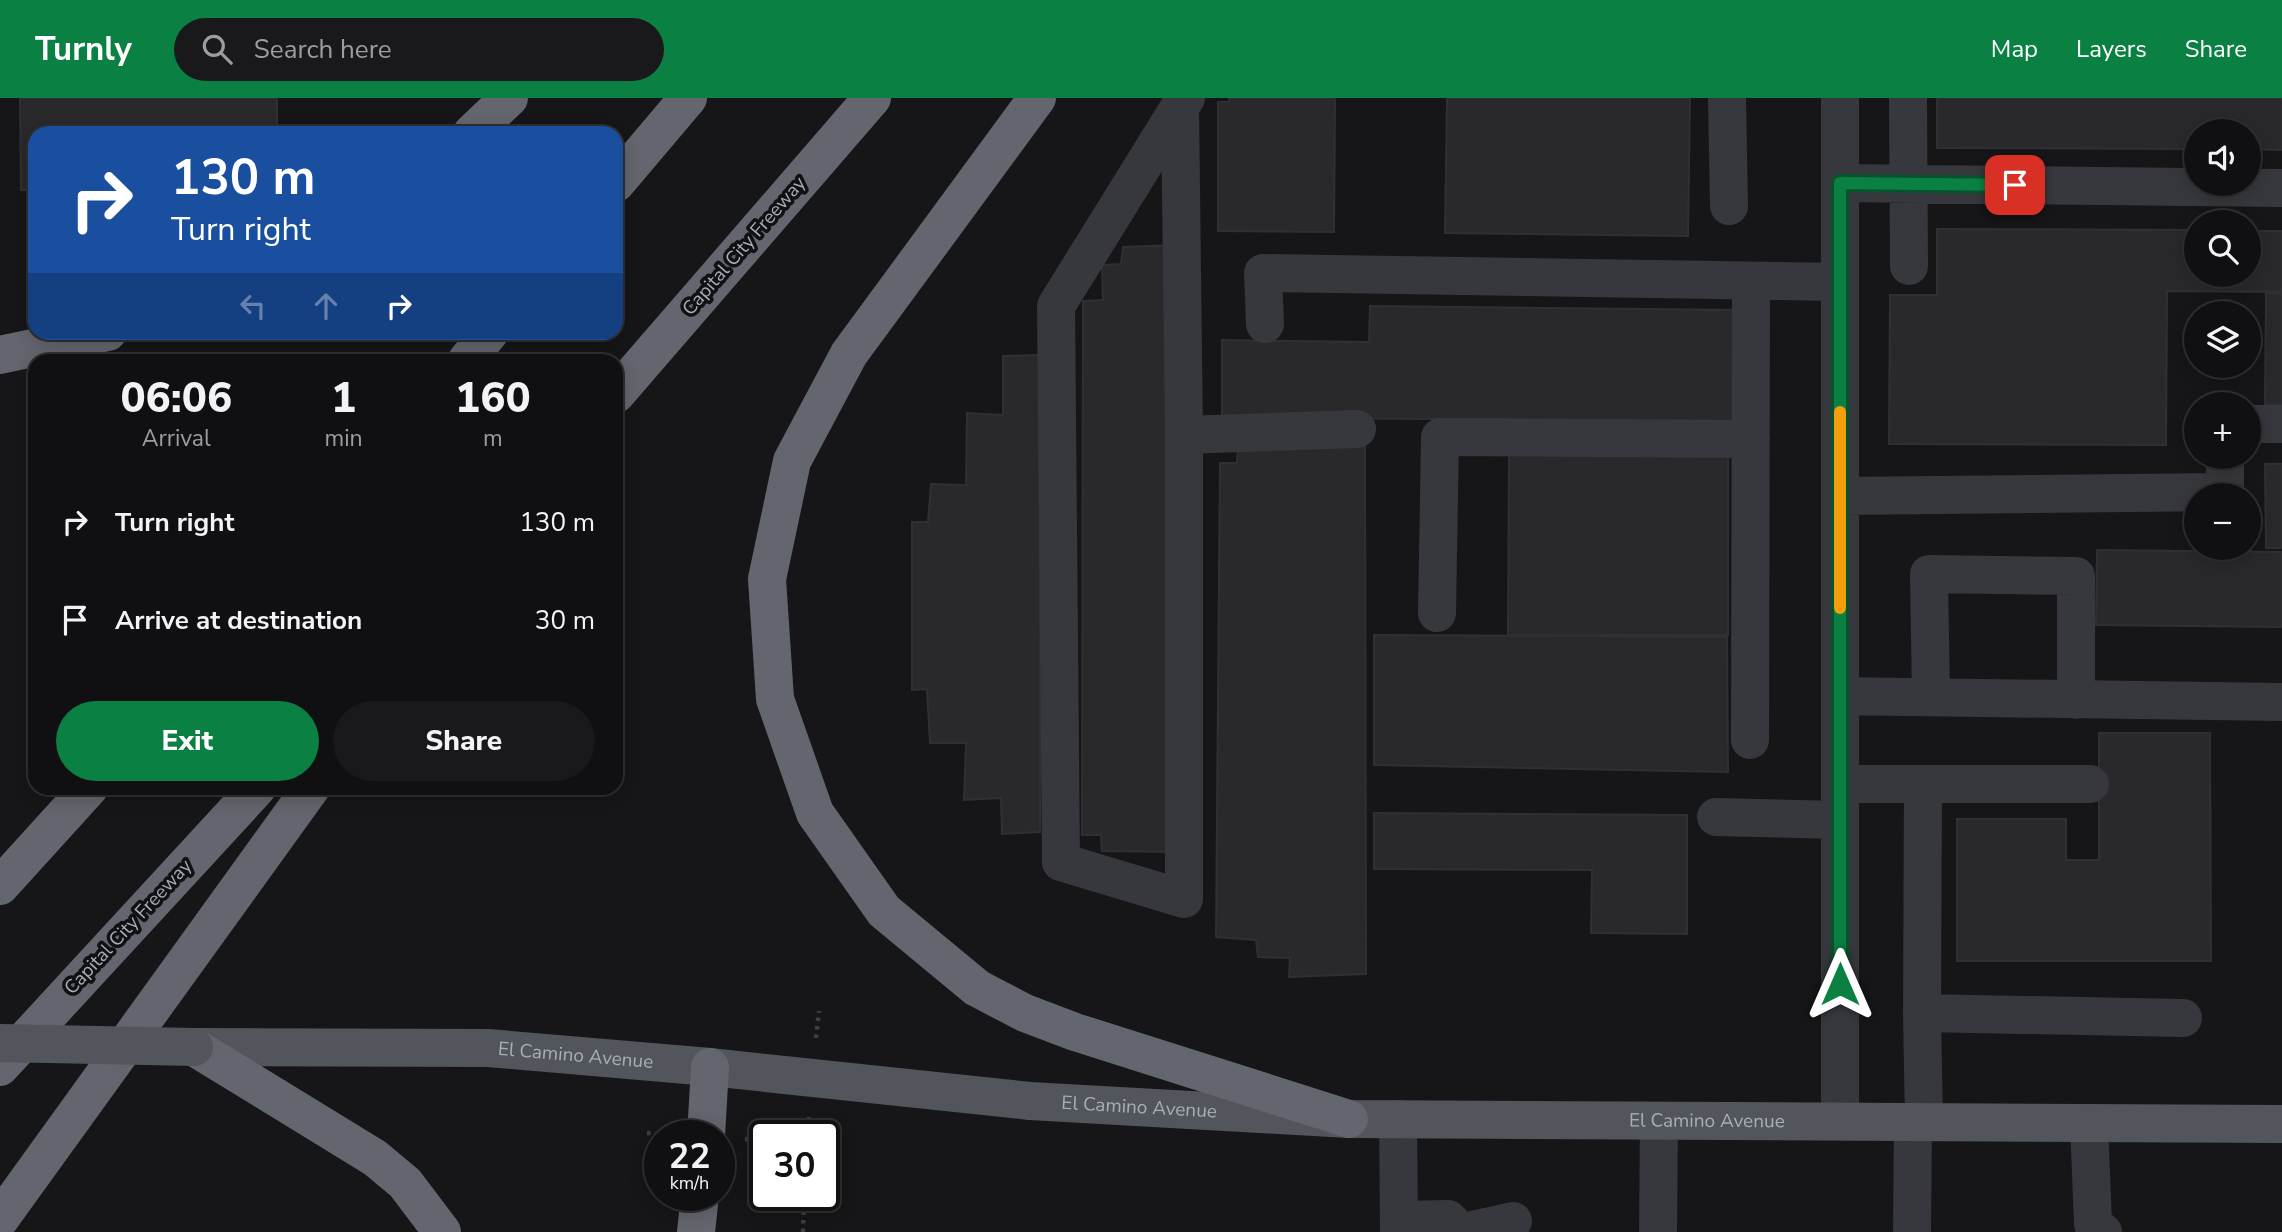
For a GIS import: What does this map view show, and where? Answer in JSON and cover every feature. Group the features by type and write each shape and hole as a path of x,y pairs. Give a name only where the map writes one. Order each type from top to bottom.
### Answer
{"highway":[{"path":"479,126 509,98"},
{"path":"623,175 688,98"},
{"name":"Capital City Freeway","path":"623,386 872,98"},
{"path":"1037,98 849,354 792,461 767,579 775,699 815,813 822,824 884,911 977,988 1025,1013 1075,1032 1349,1119"},
{"path":"0,355 70,340"},
{"path":"472,354 483,340"},
{"path":"0,887 83,795"},
{"name":"Capital City Freeway","path":"0,1067 251,795"},
{"path":"0,1219 306,795"},
{"path":"194,1047 375,1158 405,1184 443,1232"},
{"path":"707,1120 710,1067"},
{"path":"696,1232 698,1211"}],"main road":[{"name":"El Camino Avenue","path":"0,1043 488,1048 710,1067 1030,1101 1349,1119 2282,1124"}],"street":[{"path":"1727,98 1729,206"},
{"path":"1840,98 1840,1121"},
{"path":"1908,98 1909,266"},
{"path":"1182,102 1184,899 1061,862 1056,306 1182,102"},
{"path":"1840,183 2282,188"},
{"path":"1265,324 1262,273 1840,282"},
{"path":"1750,740 1751,281"},
{"path":"2261,424 2282,424"},
{"path":"1184,435 1357,429"},
{"path":"1437,613 1440,437 1751,439"},
{"path":"1840,496 2225,492 2225,469"},
{"path":"1931,697 1929,574 2076,576 2076,700"},
{"path":"1840,696 2282,702"},
{"path":"1912,1232 1922,1013 1923,784"},
{"path":"1716,817 1840,802 1923,784 2090,784"},
{"path":"1922,1013 2183,1018"},
{"path":"1398,1119 1399,1226 1448,1219 1462,1232 1513,1221"},
{"path":"1658,1232 1659,1121"},
{"path":"2089,1123 2093,1224 2103,1232"}],"path":[{"path":"803,1232 804,1211"}],"building":[{"path":"20,98 277,98 277,126 28,126 28,190 21,190"},
{"path":"1229,98 1335,98 1334,232 1218,231 1218,102 1229,102"},
{"path":"1447,98 1690,98 1688,236 1445,233"},
{"path":"1937,98 2282,98 2282,150 2261,149 2261,119 2184,119 2184,149 1937,148"},
{"path":"1937,229 2184,230 2184,287 2261,287 2261,231 2282,231 2282,292 2167,291 2166,445 1889,444 1890,295 1937,295"},
{"path":"1176,245 1174,852 1102,851 1101,835 1082,835 1083,301 1103,300 1102,265 1121,264 1123,247"},
{"path":"2266,293 2282,294 2282,405 2265,405"},
{"path":"1370,306 1736,310 1735,422 1222,417 1222,340 1369,342"},
{"path":"1040,355 1040,832 1002,834 1001,798 964,800 966,743 930,743 927,689 912,690 912,522 928,522 931,484 966,485 967,413 1003,415 1003,356"},
{"path":"1365,444 1366,974 1289,977 1290,958 1258,957 1256,940 1216,937 1220,463 1237,463 1238,446"},
{"path":"1728,450 1728,635 1508,635 1509,451"},
{"path":"2265,464 2282,464 2282,548 2266,548"},
{"path":"2097,550 2184,551 2184,560 2261,560 2261,552 2282,552 2282,627 2096,625"},
{"path":"1374,635 1727,637 1728,772 1374,765"},
{"path":"2099,733 2210,733 2211,961 1957,961 1957,819 2066,819 2066,860 2099,860"},
{"path":"1374,813 1687,815 1687,934 1591,933 1592,870 1374,869"}],"slow traffic":[{"path":"1840,412 1840,608"}],"route":[{"path":"1840,984 1840,183 2015,185"}]}
